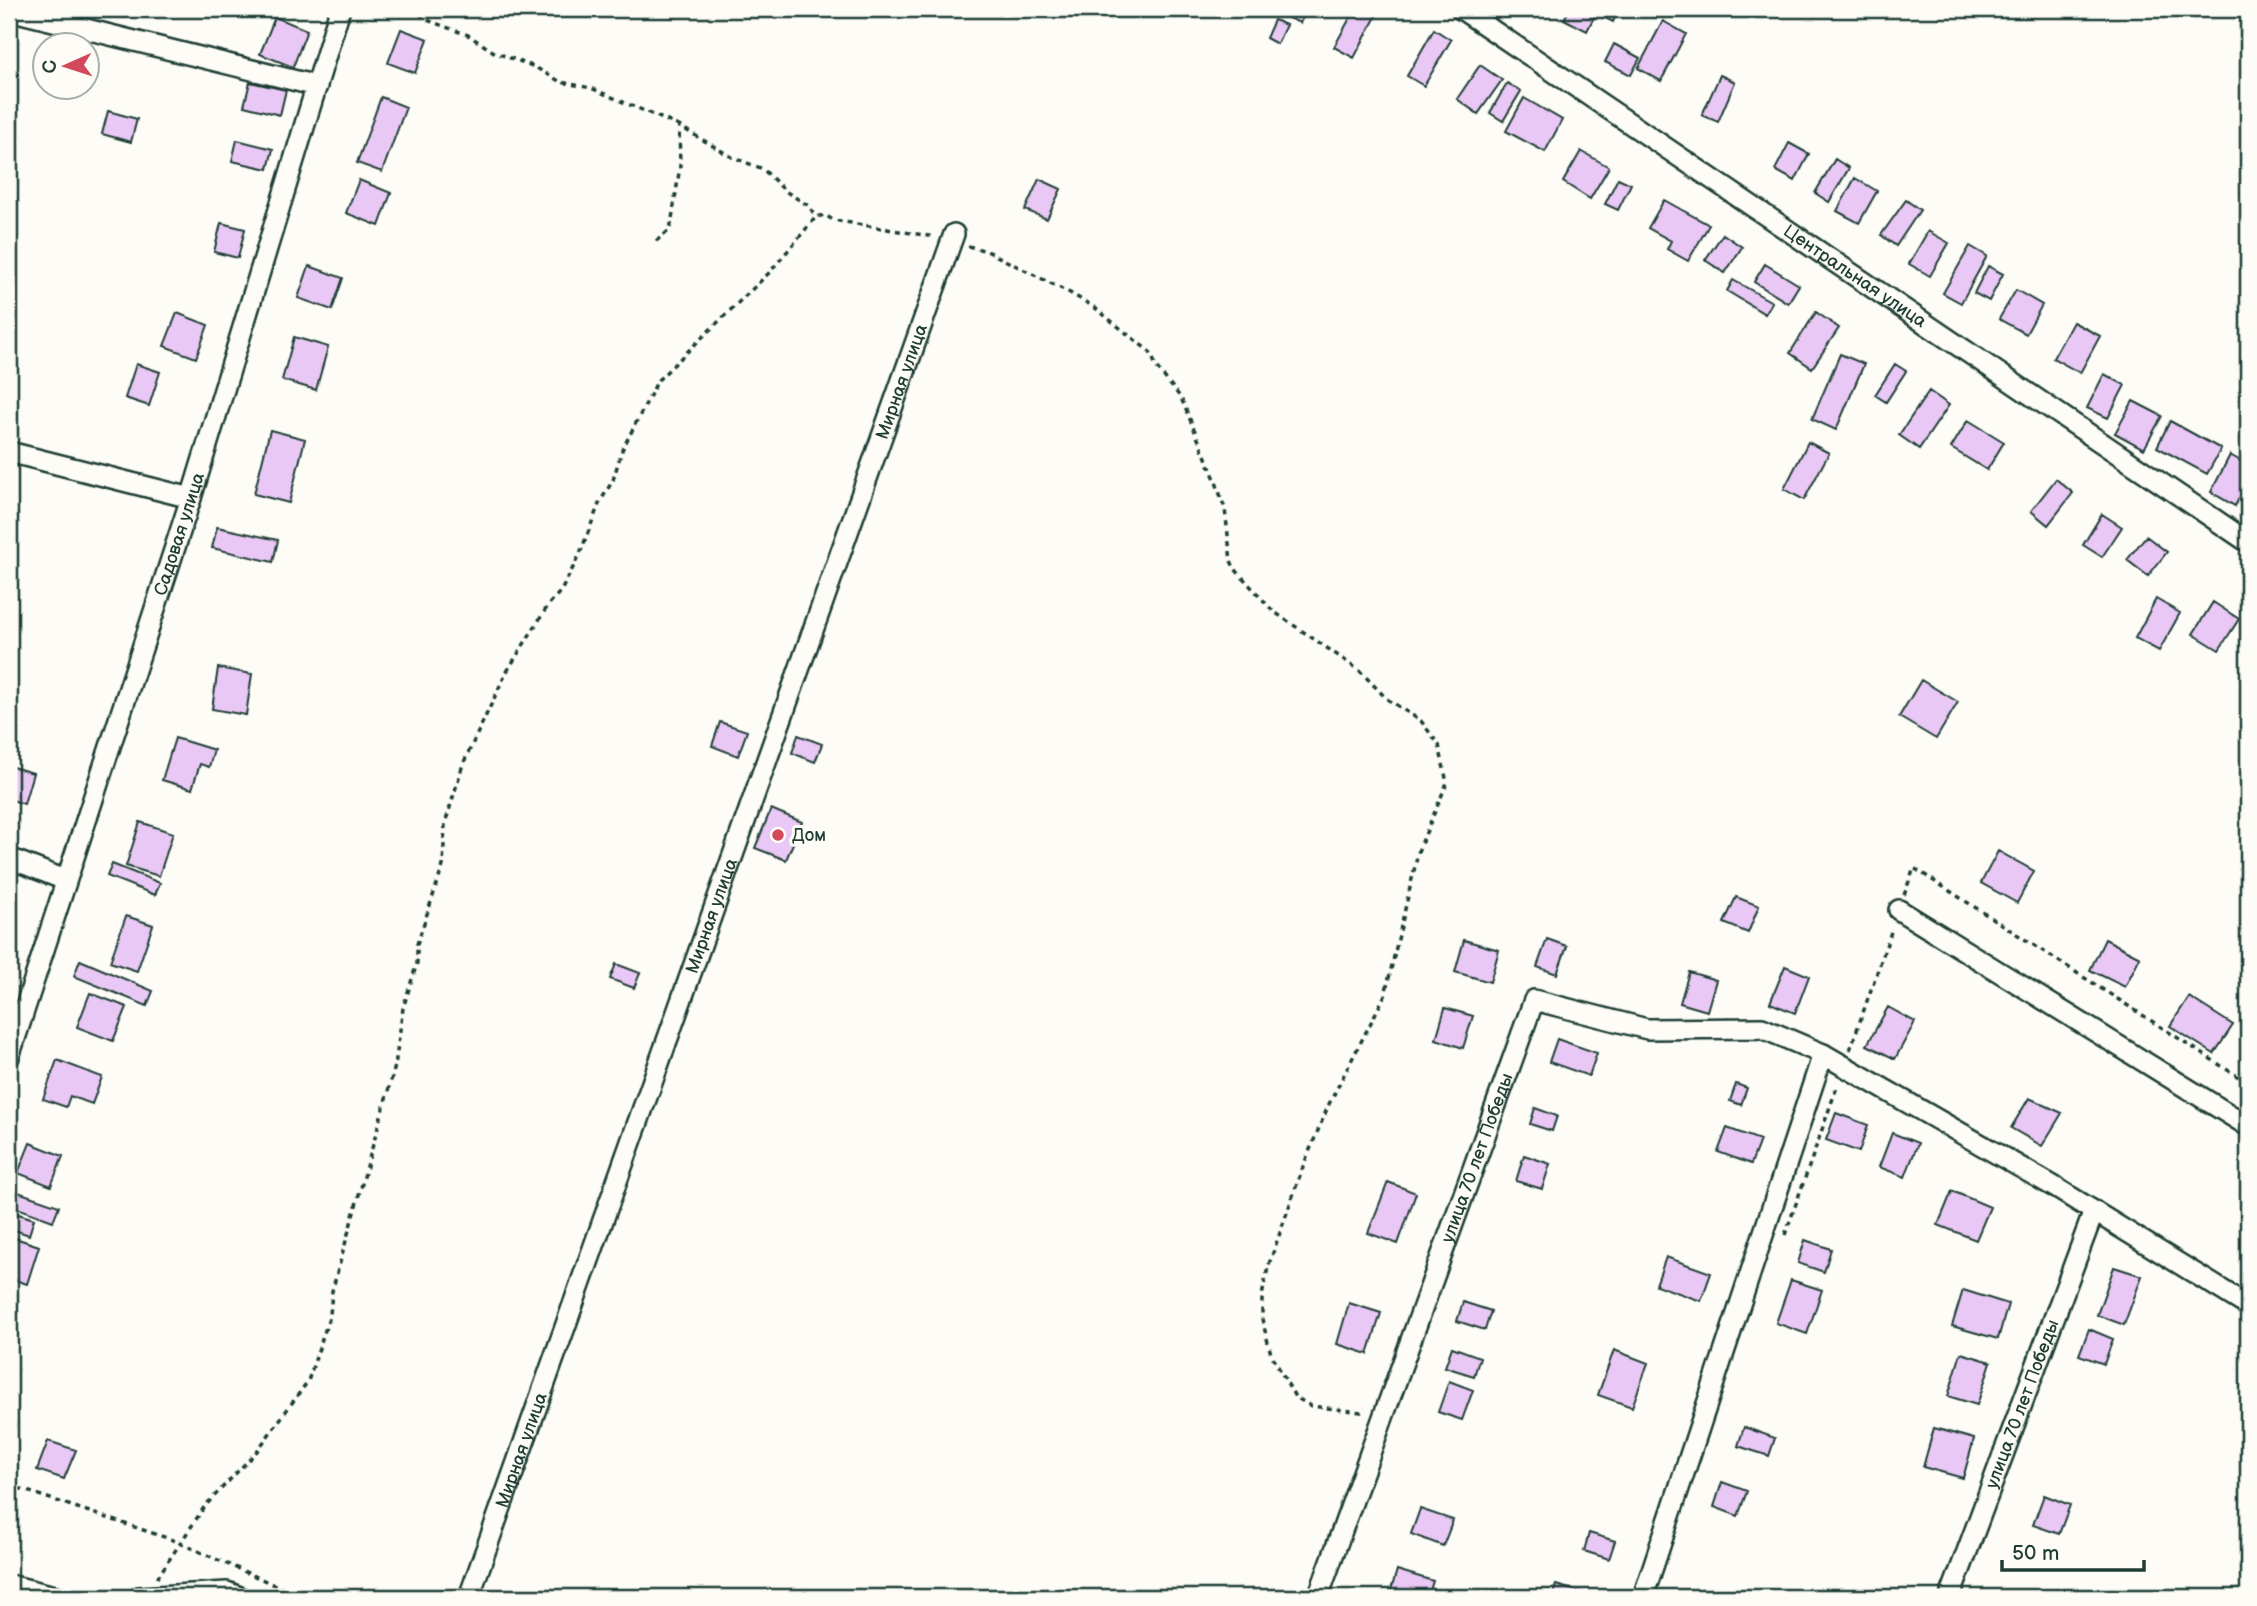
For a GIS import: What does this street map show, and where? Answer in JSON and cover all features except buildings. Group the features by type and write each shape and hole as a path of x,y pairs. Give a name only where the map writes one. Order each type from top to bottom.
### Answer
{"street":[{"name":"Садовая улица","path":"9,1057 191,498 340,9"},
{"name":"Центральная улица","path":"1461,9 2248,542"},
{"path":"9,10 317,86"},
{"name":"Мирная улица","path":"469,1597 952,238"},
{"path":"9,452 191,498"},
{"path":"9,858 65,880"},
{"path":"1899,910 2248,1126"},
{"name":"улица 70 лет Победы","path":"1318,1597 1534,1000 1647,1028 1762,1028 1823,1054 1845,1064 2094,1211 2248,1306"},
{"path":"1643,1597 1823,1054"},
{"name":"улица 70 лет Победы","path":"1950,1597 2094,1211"},
{"path":"9,1585 59,1597"},
{"path":"144,1593 227,1592 240,1597"}],"path":[{"path":"411,9 430,21 468,35 494,52 536,67 561,82 600,91 679,126 732,157 763,169 785,191 809,206 816,217"},
{"path":"656,241 670,230 680,166 679,126"},
{"path":"144,1593 205,1506 257,1451 309,1381 326,1329 332,1292 395,1066 403,1008 417,963 417,944 443,866 445,824 463,764 506,673 548,604 561,591 584,545 599,504 613,480 622,450 658,380 770,272 816,217 825,215 833,220 952,238 998,257 1094,307 1150,352 1157,368 1181,398 1215,479 1225,509 1231,561 1235,569 1273,611 1359,670 1387,699 1421,722 1439,746 1447,783 1419,849 1385,995 1329,1104 1304,1164 1268,1267 1262,1296 1262,1319 1270,1354 1295,1398 1322,1408 1360,1412 1368,1406"},
{"path":"1781,1246 1914,868 2248,1083"},
{"path":"9,1485 173,1541 302,1597"}],"place":[{"name":"Дом","path":"778,835"}]}
